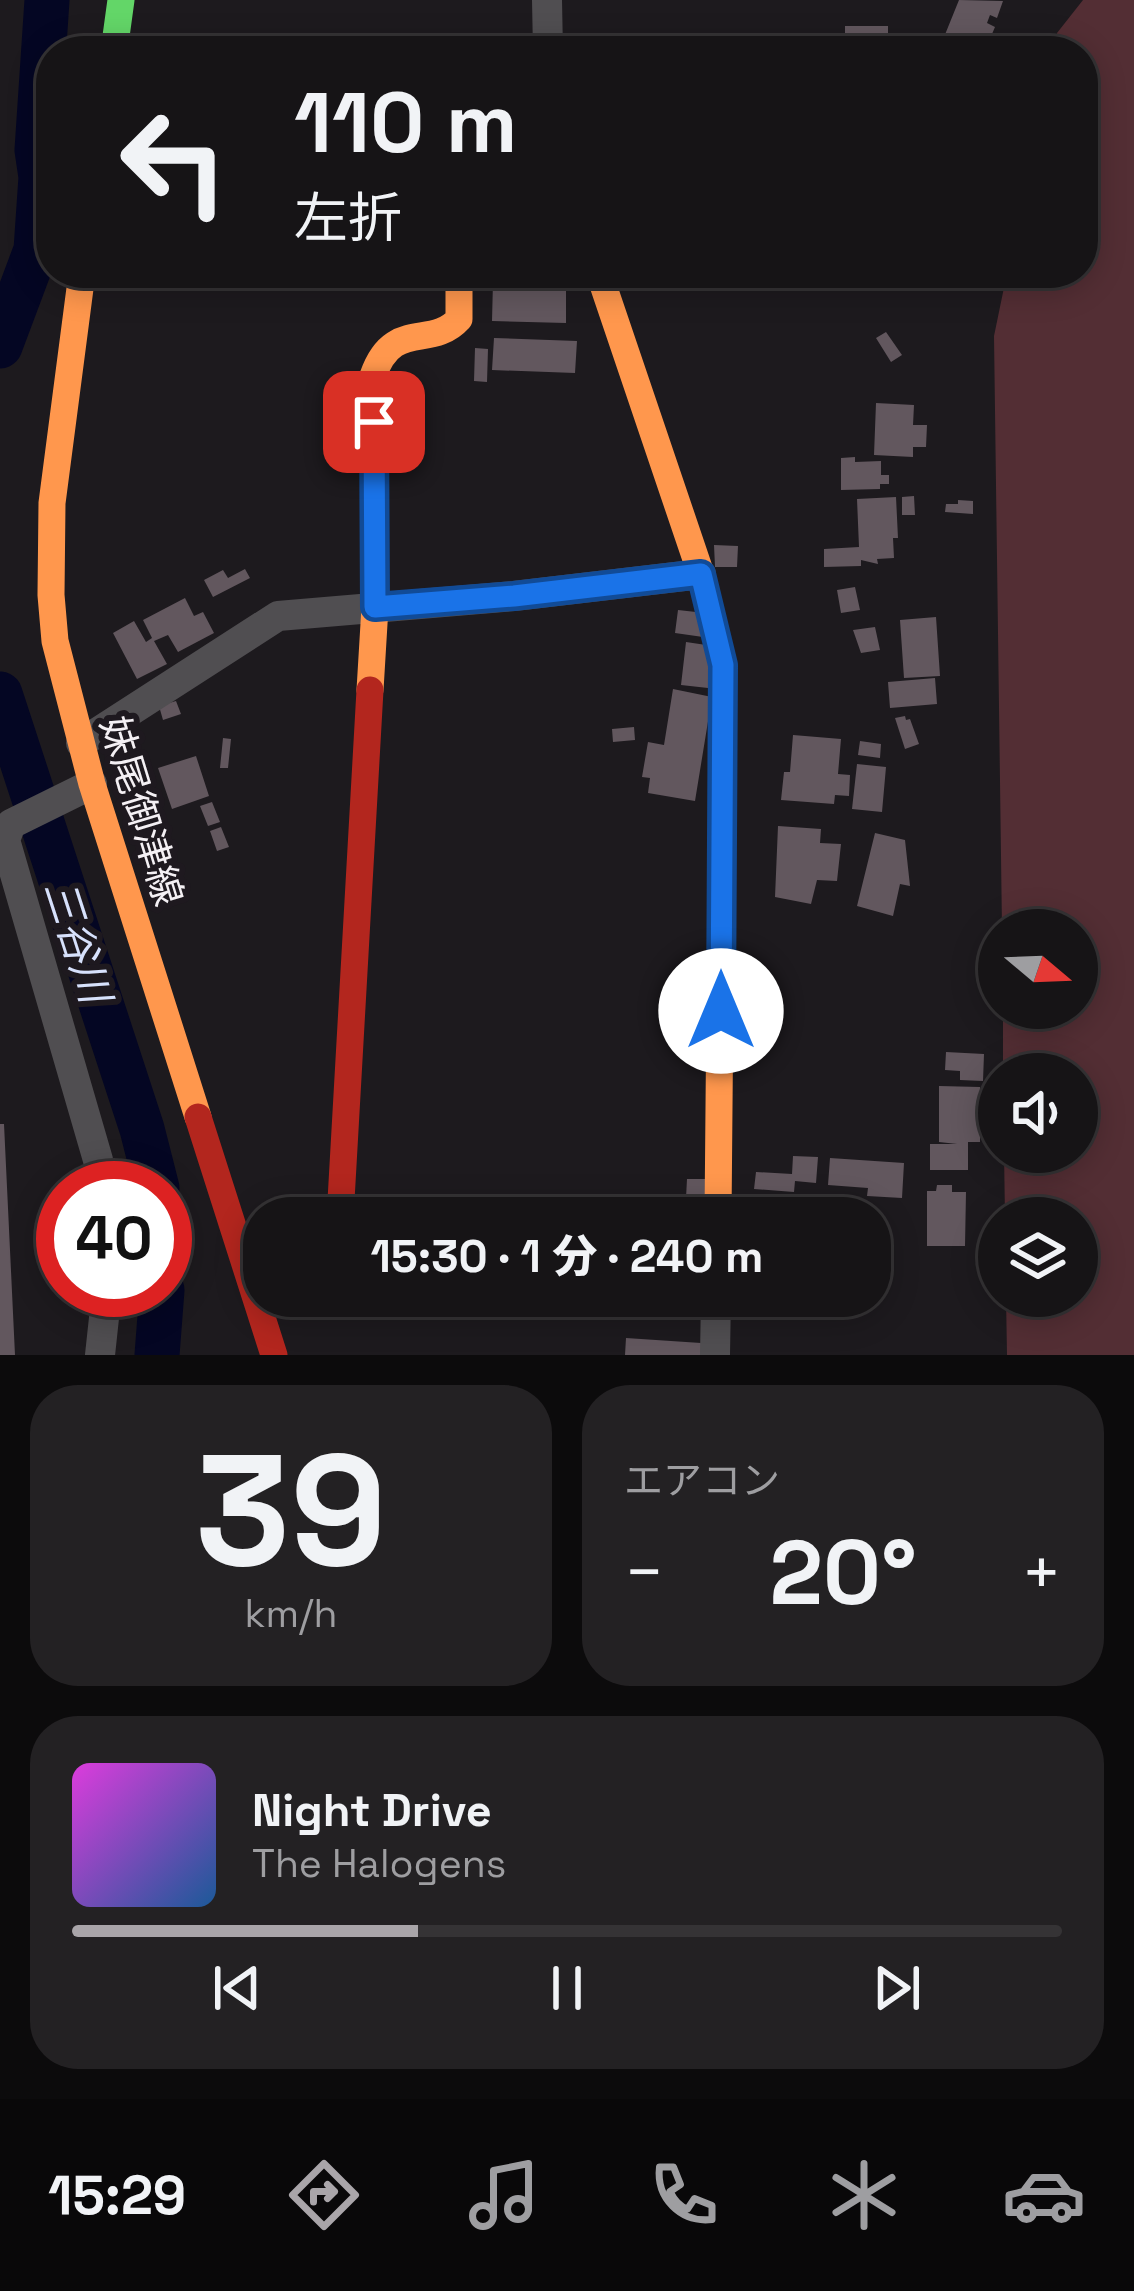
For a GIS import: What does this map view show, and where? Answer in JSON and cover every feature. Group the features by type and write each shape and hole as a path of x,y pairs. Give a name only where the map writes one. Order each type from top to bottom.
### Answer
{"street":[{"path":"116,36 121,0"},
{"path":"547,0 548,36"},
{"name":"妹尾御津線","path":"80,288 60,436 52,583 55,638 65,695 92,784 243,1229"},
{"path":"341,1197 375,607 373,376 378,356 398,338 450,329 459,320 458,288"},
{"path":"604,288 701,574 723,665 718,1197"},
{"path":"81,743 278,616 701,574"},
{"path":"92,784 11,824 5,840 98,1161"},
{"path":"100,1355 104,1317"},
{"name":"妹尾御津線","path":"266,1317 274,1355"},
{"path":"716,1317 716,1355"}],"shaded area":[{"path":"1083,0 1134,0 1134,1355 1007,1355 1006,1317 1098,1317 1098,1197 1005,1197 1004,1173 1098,1173 1098,1053 1003,1053 1003,1029 1098,1029 1098,909 1002,909 994,336 1004,288 1098,288 1098,36 1056,36"}],"building":[{"path":"959,0 1003,1 997,18 990,15 987,23 995,27 991,36 944,36"},
{"path":"845,26 888,26 888,36 845,36"},
{"path":"493,288 566,288 566,323 492,321"},
{"path":"886,332 902,355 891,362 876,338"},
{"path":"494,338 577,341 575,373 492,370"},
{"path":"475,348 488,349 487,382 474,381"},
{"path":"876,403 914,405 913,425 927,425 926,447 913,447 913,457 874,455"},
{"path":"855,457 855,462 881,461 881,475 889,475 889,484 880,484 880,489 841,490 841,458"},
{"path":"914,496 915,515 902,515 902,497"},
{"path":"896,497 894,558 877,559 878,564 861,560 861,566 824,567 824,549 859,547 857,499"},
{"path":"958,500 973,501 973,514 945,512 946,504 958,504"},
{"path":"714,545 738,546 737,567 715,567"},
{"path":"245,569 250,578 213,597 204,580 223,570 228,578"},
{"path":"855,587 860,610 841,613 837,590"},
{"path":"185,598 194,616 203,612 214,633 178,652 168,635 154,641 167,664 137,679 113,633 134,621 146,642 152,638 143,620"},
{"path":"678,610 705,613 703,637 675,633"},
{"path":"936,617 940,676 904,678 900,620"},
{"path":"875,627 880,650 861,653 853,630"},
{"path":"686,642 713,646 708,688 681,685"},
{"path":"935,678 937,704 890,708 888,682"},
{"path":"673,689 712,697 695,801 648,793 650,778 642,777 648,742 664,745"},
{"path":"176,701 181,714 163,720 159,706"},
{"path":"905,716 919,744 905,749 895,718"},
{"path":"634,727 635,740 613,742 612,729"},
{"path":"793,735 841,739 838,774 850,775 849,796 835,795 834,804 781,800 784,772 790,772"},
{"path":"223,738 231,739 228,768 220,768"},
{"path":"860,741 881,744 880,758 858,755"},
{"path":"196,756 209,796 172,809 158,768"},
{"path":"857,764 886,767 882,812 852,809"},
{"path":"212,802 220,822 208,826 200,806"},
{"path":"778,826 821,829 820,843 841,844 837,881 817,880 811,904 775,897"},
{"path":"221,827 229,847 217,851 210,831"},
{"path":"875,833 905,840 910,886 900,884 893,916 857,906"},
{"path":"946,1052 978,1054 978,1081 960,1080 960,1071 945,1070"},
{"path":"939,1086 978,1087 978,1142 968,1142 968,1170 930,1170 930,1144 957,1144 939,1142"},
{"path":"0,1124 4,1124 15,1355 0,1355"},
{"path":"793,1156 818,1157 816,1183 795,1181 794,1192 754,1189 756,1172 792,1174"},
{"path":"830,1158 904,1163 902,1198 867,1196 868,1188 828,1185"},
{"path":"687,1179 711,1179 711,1197 686,1197"},
{"path":"937,1185 966,1192 965,1246 927,1246 927,1191 936,1191"},
{"path":"626,1338 701,1343 701,1355 625,1355"}],"waterway":[{"name":"三谷川","path":"45,36 47,0"},
{"name":"三谷川","path":"0,346 36,250"},
{"name":"三谷川","path":"0,694 150,1161"},
{"name":"三谷川","path":"157,1355 160,1317"}],"traffic: fast":[{"path":"116,36 121,0"}],"traffic: slow":[{"path":"80,288 52,503 55,641 92,784 198,1117"},
{"path":"370,690 375,607 373,376 391,347 437,333 459,319 459,288"},
{"path":"604,288 701,574 723,665 718,1197"}],"traffic: jam":[{"path":"341,1197 370,690"},
{"path":"198,1117 274,1355"}],"route":[{"path":"374,422 375,607 701,574 723,665 721,1011"}]}
